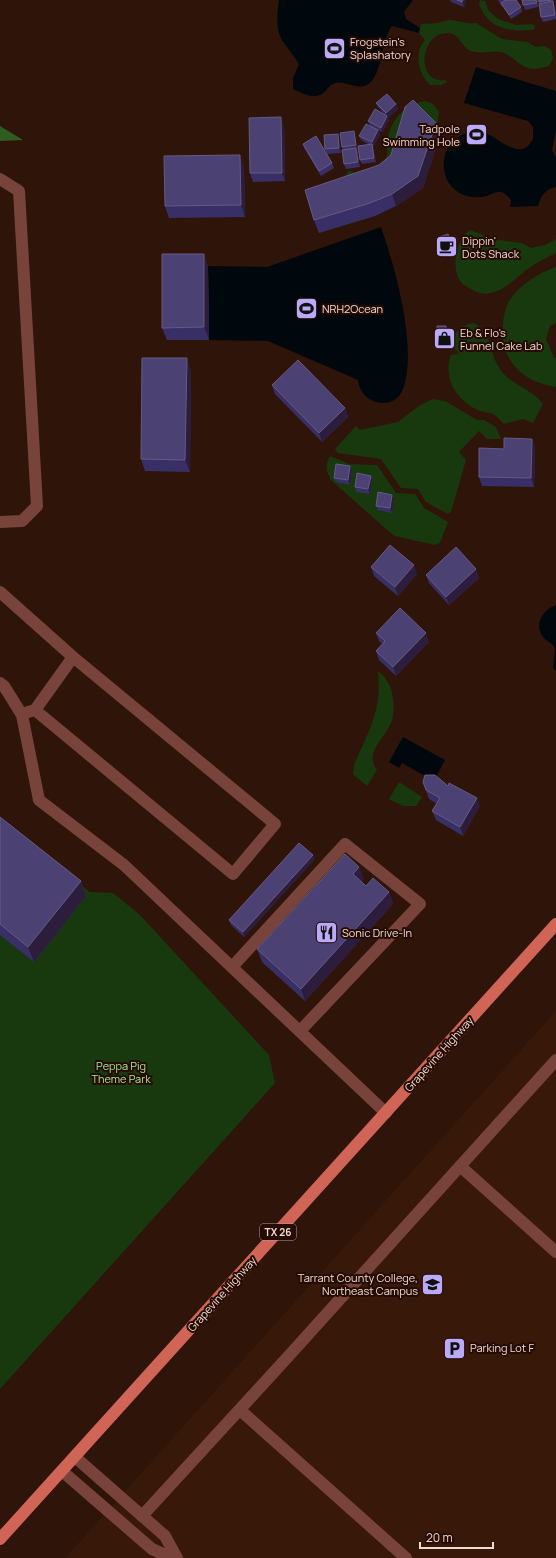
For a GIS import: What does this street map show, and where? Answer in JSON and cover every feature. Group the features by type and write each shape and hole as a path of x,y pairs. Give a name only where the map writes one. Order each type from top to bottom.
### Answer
{"main road":[{"name":"Grapevine Highway","path":"0,1539 556,924"}],"street":[{"path":"0,179 19,191 37,506 22,521 0,522"},
{"path":"0,592 73,656 274,824 234,874 34,710"},
{"path":"22,715 34,710 73,656"},
{"path":"0,683 4,686 22,715 39,800 124,865 386,1113"},
{"path":"232,967 345,844 420,904 300,1031"},
{"path":"142,1516 240,1410 556,1060"},
{"path":"460,1166 556,1252"},
{"path":"240,1410 406,1558"},
{"path":"75,1457 165,1536 177,1558"},
{"path":"62,1471 152,1549 172,1558"}],"shaded area":[{"name":"Frogstein's Splashatory","path":"279,0 413,0 404,12 406,19 420,28 419,33 392,26 385,41 379,67 372,81 367,85 358,87 335,83 322,94 315,96 308,95 293,89 293,78 299,64 284,43 279,33 277,17"},
{"name":"Tadpole Swimming Hole","path":"476,67 556,91 556,131 552,150 556,157 556,187 549,189 544,194 538,206 510,207 511,200 501,192 496,192 482,197 465,195 453,188 447,180 444,169 446,153 449,147 460,136 467,133 483,132 515,149 522,149 528,146 533,139 533,127 528,121 464,103"},
{"name":"NRH2Ocean","path":"381,227 398,285 403,308 408,352 407,372 403,389 399,396 393,401 386,403 371,400 360,389 358,380 268,341 209,340 208,266 267,267"},
{"path":"556,605 556,671 553,668 555,649 552,644 544,638 539,628 539,624 543,614 551,607"},
{"path":"403,737 445,760 434,781 402,763 399,768 389,762"},
{"name":"Tarrant County College, Northeast Campus","path":"556,1011 556,1558 65,1558"}],"green space":[{"path":"480,0 485,1 489,11 498,19 516,25 532,24 535,28 533,30 516,30 500,27 494,24 483,12 479,4"},
{"path":"448,20 476,23 502,39 527,42 536,47 545,46 551,50 553,58 549,66 535,69 529,68 501,52 478,53 471,51 455,35 447,33 438,35 431,41 427,49 425,67 429,74 435,79 445,80 447,82 441,85 430,85 420,69 419,63 419,51 425,40 419,33 421,24 438,23"},
{"path":"425,101 433,104 439,112 438,122 433,128 417,112 408,127 400,154 393,170 382,178 371,182 343,191 337,189 349,170 354,173 366,174 376,171 385,163 387,157 387,141 395,120 405,109"},
{"path":"0,126 23,140 0,141"},
{"path":"470,230 498,240 522,243 531,248 545,245 556,239 556,253 535,264 502,289 484,294 465,286 457,275 456,254 458,246 465,234"},
{"path":"556,267 556,323 550,326 546,339 554,358 556,358 556,387 533,380 516,367 509,359 503,338 503,322 509,301 513,295 530,280"},
{"path":"474,323 480,327 487,337 495,360 502,372 508,378 533,394 543,404 533,423 523,419 504,424 493,414 480,411 470,406 453,387 448,372 451,355 459,354 453,346 456,333 461,328"},
{"path":"433,399 445,401 477,420 484,420 496,427 501,439 487,439 479,431 459,452 466,460 451,512 448,514 426,502 418,489 401,488 381,459 338,453 335,449 356,426 360,430 398,422 420,405"},
{"path":"330,456 349,464 377,465 396,493 415,494 424,508 448,522 440,543 435,545 395,536 387,530 330,479 327,462"},
{"path":"378,671 383,675 390,687 394,707 392,720 389,727 374,751 373,763 377,770 367,786 353,774 354,765 373,720 376,709 379,685"},
{"path":"399,782 422,797 416,806 403,806 389,799"},
{"name":"Peppa Pig Theme Park","path":"0,821 90,892 113,893 140,915 269,1055 275,1083 0,1389"}],"building":[{"path":"506,0 516,0 521,7 509,15 501,3"},
{"path":"522,0 536,0 537,3 523,5"},
{"path":"538,0 551,0 539,2"},
{"path":"553,1 555,15 541,17 539,4"},
{"path":"387,94 396,104 386,113 376,103"},
{"path":"413,100 436,123 418,176 392,194 370,203 314,220 305,190 379,165 391,155 405,107"},
{"path":"375,109 387,116 381,128 368,121"},
{"path":"281,117 282,173 250,173 249,118"},
{"path":"366,124 378,130 372,142 359,136"},
{"path":"354,131 356,145 342,147 340,133"},
{"path":"338,134 339,148 325,149 324,135"},
{"path":"316,136 332,163 319,171 303,144"},
{"path":"372,144 374,158 360,160 358,146"},
{"path":"356,148 358,162 344,164 342,150"},
{"path":"240,155 241,205 165,206 164,156"},
{"name":"Dippin' Dots Shack","path":"448,234 453,249 444,252 439,237"},
{"path":"162,254 204,254 204,327 162,328"},
{"path":"437,326 446,326 447,342 438,342"},
{"path":"142,358 187,358 185,460 141,459"},
{"path":"298,360 345,408 319,433 272,385"},
{"path":"504,438 532,439 531,478 479,477 479,448 504,449"},
{"path":"336,464 350,466 348,480 334,478"},
{"path":"357,473 371,476 368,489 355,487"},
{"path":"378,492 392,495 390,508 376,506"},
{"path":"390,545 414,565 395,587 371,567"},
{"path":"456,547 476,569 446,597 426,575"},
{"path":"400,608 426,633 393,667 376,651 385,641 376,633"},
{"path":"425,775 435,775 448,786 449,783 477,798 460,827 432,811 440,798 426,790 423,782"},
{"path":"0,817 81,881 28,947 0,924"},
{"path":"299,843 313,855 243,932 229,920"},
{"name":"Sonic Drive-In","path":"345,854 359,867 353,874 366,886 373,878 389,892 301,989 257,949"}],"place":[{"name":"Frogstein's Splashatory","path":"335,48"},
{"name":"Tadpole Swimming Hole","path":"476,135"},
{"name":"Dippin' Dots Shack","path":"447,247"},
{"name":"NRH2Ocean","path":"306,309"},
{"name":"Eb & Flo's Funnel Cake Lab","path":"444,339"},
{"name":"Sonic Drive-In","path":"327,933"},
{"name":"Tarrant County College, Northeast Campus","path":"433,1284"},
{"name":"Parking Lot F","path":"455,1348"}]}
